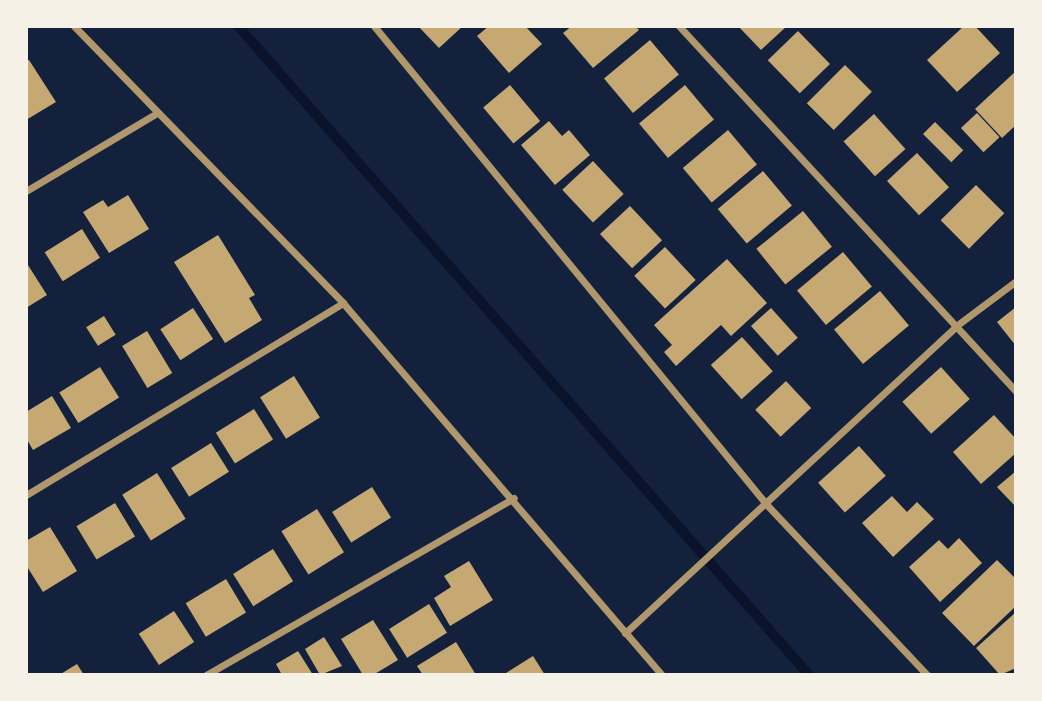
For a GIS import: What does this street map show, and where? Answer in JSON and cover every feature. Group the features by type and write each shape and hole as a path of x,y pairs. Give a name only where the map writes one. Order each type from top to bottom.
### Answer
{"street":[{"path":"74,26 155,114 343,303 514,498 662,675"},
{"path":"374,26 767,505 927,675"},
{"path":"679,26 1016,391"},
{"path":"26,191 155,114"},
{"path":"625,633 739,531 956,326 1016,281"},
{"path":"26,495 343,303"},
{"path":"206,675 514,498"}],"building":[{"path":"418,26 463,26 439,48"},
{"path":"489,26 525,26 542,44 509,73 477,36"},
{"path":"572,26 635,26 639,30 593,68 563,33"},
{"path":"738,26 787,26 761,50"},
{"path":"964,26 975,26 1000,53 957,92 927,60"},
{"path":"798,31 830,64 800,93 768,60"},
{"path":"650,40 679,74 633,113 604,79"},
{"path":"29,60 56,102 26,120 26,61"},
{"path":"845,65 872,92 834,130 807,103"},
{"path":"1016,71 1016,125 1002,138 975,109"},
{"path":"510,85 540,121 513,144 483,107"},
{"path":"685,85 714,119 668,158 639,124"},
{"path":"977,113 1000,137 983,152 961,128"},
{"path":"874,114 905,149 875,176 844,141"},
{"path":"549,121 562,136 569,130 590,155 555,185 521,145"},
{"path":"935,122 963,150 951,162 923,134"},
{"path":"728,130 757,164 712,202 683,168"},
{"path":"917,153 949,187 919,215 887,181"},
{"path":"593,161 624,194 593,223 562,190"},
{"path":"763,171 792,205 747,243 718,209"},
{"path":"976,185 1004,213 969,249 941,220"},
{"path":"128,195 149,229 109,253 83,212 103,200 108,207"},
{"path":"630,206 662,240 632,268 600,234"},
{"path":"803,211 832,247 785,285 756,249"},
{"path":"82,229 100,258 63,281 45,252"},
{"path":"218,235 255,295 249,298 262,320 225,343 174,262"},
{"path":"665,247 696,280 665,309 634,276"},
{"path":"843,252 872,286 826,325 797,291"},
{"path":"727,259 767,303 731,336 721,325 676,366 664,352 672,345 654,325"},
{"path":"26,262 47,295 26,308"},
{"path":"880,291 909,325 863,364 834,330"},
{"path":"1016,307 1016,346 997,322"},
{"path":"193,308 213,339 180,360 160,329"},
{"path":"771,308 798,338 778,356 751,326"},
{"path":"104,316 116,335 98,346 86,327"},
{"path":"147,331 172,373 147,388 122,346"},
{"path":"742,337 773,371 742,399 711,365"},
{"path":"100,367 119,398 78,423 59,392"},
{"path":"941,367 970,399 931,434 902,402"},
{"path":"294,376 320,418 286,439 260,397"},
{"path":"786,381 811,408 781,437 755,410"},
{"path":"52,396 71,428 33,450 26,438 26,412"},
{"path":"254,409 273,440 235,463 216,433"},
{"path":"994,415 1016,439 1016,453 981,484 953,452"},
{"path":"211,443 229,472 189,497 171,468"},
{"path":"859,446 886,476 845,513 818,483"},
{"path":"1016,471 1016,507 997,487"},
{"path":"157,473 186,519 151,541 122,495"},
{"path":"372,487 391,518 351,542 332,512"},
{"path":"892,496 907,512 917,502 934,519 893,557 862,523"},
{"path":"115,503 135,536 97,560 76,526"},
{"path":"317,509 344,552 308,575 281,531"},
{"path":"50,527 77,571 43,592 26,565 26,541"},
{"path":"959,538 982,563 940,602 909,567 939,540 948,549"},
{"path":"273,549 293,581 253,606 233,574"},
{"path":"997,560 1016,579 1016,606 974,646 942,613"},
{"path":"469,561 493,600 450,626 434,598 451,587 444,576"},
{"path":"226,579 246,612 206,637 186,603"},
{"path":"429,604 447,633 407,658 389,629"},
{"path":"174,611 194,642 159,665 139,634"},
{"path":"1016,612 1016,668 1000,675 976,648"},
{"path":"373,620 398,660 373,675 363,675 341,639"},
{"path":"324,637 342,666 320,675 305,649"},
{"path":"456,642 476,675 423,675 417,666"},
{"path":"298,651 313,675 282,675 276,664"},
{"path":"533,656 545,675 503,675"},
{"path":"77,664 84,675 59,675"}],"waterway":[{"path":"238,26 809,675"}]}
